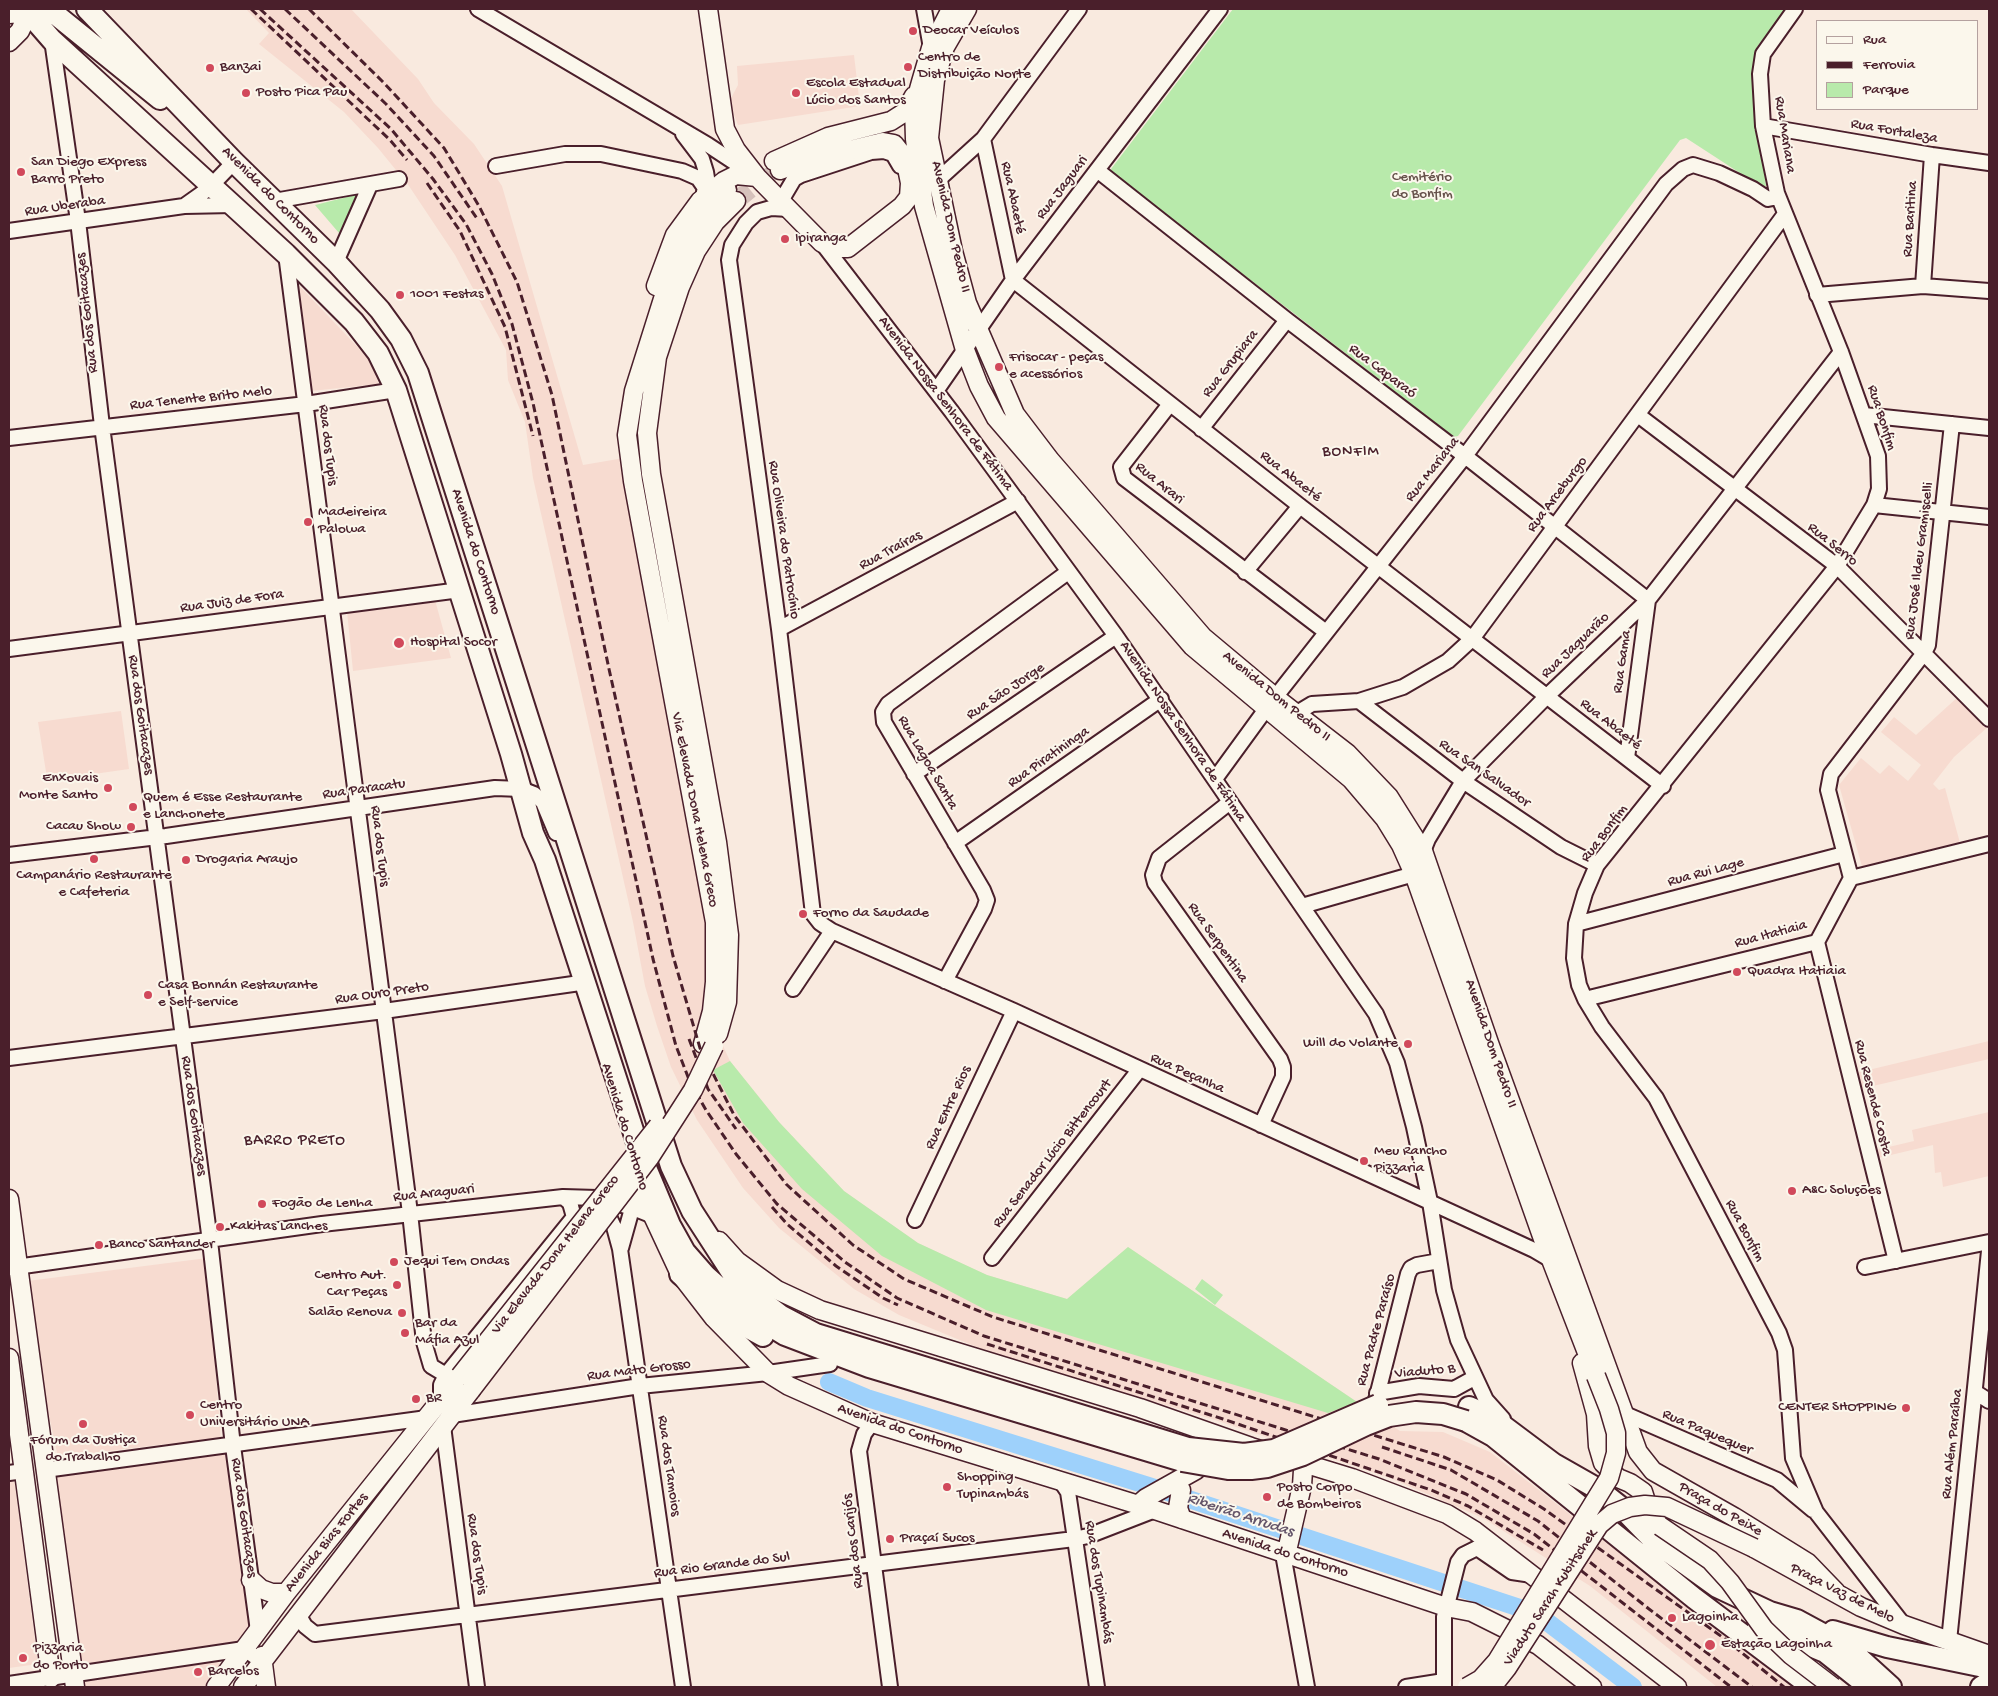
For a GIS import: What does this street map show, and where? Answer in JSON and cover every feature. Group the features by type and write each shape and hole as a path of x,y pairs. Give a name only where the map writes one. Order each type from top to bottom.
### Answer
{"highway":[{"name":"Avenida do Contorno","path":"27,10 48,35 286,254 354,322 378,353 396,390 460,590 521,789 532,833 545,860 642,1158 670,1225 685,1252 706,1276 726,1294 785,1335 1173,1490 1228,1470 1267,1467 1303,1455 1389,1416 1416,1412 1490,1416 1517,1434 1554,1464 1612,1498 1656,1543 1717,1587 1770,1612 1797,1620 1847,1647 1891,1687"},
{"path":"27,10 55,14 234,162"},
{"name":"Avenida do Contorno","path":"93,15 234,162 336,262 391,324 418,373 671,1166 692,1211 718,1254 750,1292 780,1315 816,1334 1173,1490"},
{"path":"680,1274 734,1320 789,1350 830,1364 869,1367"},
{"name":"Avenida do Contorno","path":"1468,1414 1694,1598 1812,1687"},
{"name":"Avenida do Contorno","path":"1694,1598 1825,1652 1869,1687"},
{"path":"1797,1620 1887,1647 1989,1668"},
{"path":"1981,1687 1989,1682"}],"main road":[{"path":"708,9 725,129 736,150 757,177"},
{"name":"Avenida Dom Pedro II","path":"951,9 931,48 914,107 923,122 929,138 953,251 978,331 1015,414 1037,444 1203,636 1271,704 1351,779 1385,819 1401,845 1414,874 1551,1260 1596,1376"},
{"name":"Avenida Dom Pedro II","path":"967,9 944,47 923,122 924,206 965,350 979,386 996,418 1192,646 1271,704 1297,713 1347,753 1389,797 1423,852 1489,1043 1625,1414"},
{"path":"9,14 27,10"},
{"path":"12,35 27,10"},
{"path":"12,35 48,35"},
{"path":"920,82 905,112 890,121 828,137 776,166 923,122"},
{"path":"822,243 838,248 848,248 902,206 909,197 910,183 904,158 894,144 883,142 846,151 833,150"},
{"path":"628,435 629,368 663,264 675,235 702,195 736,175 757,177"},
{"name":"Avenida Nossa Senhora de Fátima","path":"757,177 822,243"},
{"name":"Via Elevada Dona Helena Greco","path":"453,1376 659,1124 708,1045 716,982 715,922 633,482 628,435 634,391 668,283 684,245 703,216 731,196 701,243 680,287 658,357 647,433 651,474 717,842 729,936 727,1002 708,1045 693,1090 650,1157 471,1390"},
{"name":"Avenida do Contorno","path":"532,833 640,1180 653,1216 680,1274 714,1318 768,1373 808,1396 872,1423 1062,1483 1173,1490 1287,1556 1448,1599 1538,1645 1592,1687"},
{"path":"9,1198 13,1268 45,1470 74,1681"},
{"name":"Avenida do Contorno","path":"692,1211 737,1261 777,1290 820,1310 1140,1408 1251,1447 1352,1478 1447,1514 1462,1522 1533,1575 1677,1687"},
{"path":"1570,1310 1579,1354 1596,1414 1599,1455 1608,1470 1643,1492 1649,1511 1660,1526 1710,1560 1730,1582 1764,1629 1791,1655 1833,1687"},
{"path":"9,1358 16,1472 51,1678"},
{"name":"Avenida Bias Fortes","path":"216,1687 286,1593 441,1400 453,1376"},
{"name":"Viaduto Sarah Kubitschek","path":"1467,1687 1481,1679 1497,1661 1609,1478 1616,1453 1616,1432 1596,1376"},
{"name":"Avenida Bias Fortes","path":"243,1687 471,1390"},
{"path":"1140,1408 1200,1443 1201,1448 1196,1470 1173,1490"},
{"name":"Praça do Peixe","path":"1625,1414 1638,1452 1644,1462 1654,1471 1734,1517 1808,1563 1836,1592"},
{"path":"1173,1490 1251,1447"},
{"path":"1287,1556 1299,1506 1303,1477 1300,1461"},
{"name":"Viaduto Sarah Kubitschek","path":"1492,1687 1507,1668 1598,1525 1612,1514 1630,1507 1645,1505 1666,1507 1754,1548"},
{"name":"Praça Vaz de Melo","path":"1754,1548 1861,1607 1904,1625 1989,1655"},
{"path":"1532,1605 1568,1572"},
{"path":"251,1580 261,1589 272,1593 286,1593"},
{"name":"Rua dos Goitacazes","path":"258,1631 266,1687"}],"street":[{"name":"Avenida Nossa Senhora de Fátima","path":"478,9 679,129 708,144 757,177"},
{"path":"924,9 931,48"},
{"path":"939,179 983,138 1079,9"},
{"name":"Rua Jaguari","path":"936,390 1013,280 1220,9"},
{"name":"Rua Mariana","path":"1785,214 1778,193 1764,126 1760,74 1763,54 1795,9"},
{"name":"Rua dos Goitacazes","path":"48,35 78,221 102,426 210,1241 233,1446 258,1631"},
{"name":"Rua Fortaleza","path":"1764,126 1989,163"},
{"name":"Avenida Nossa Senhora de Fátima","path":"679,129 702,159 707,178 702,195"},
{"name":"Rua Abaeté","path":"983,138 1013,280 1300,506 1663,786"},
{"path":"785,205 794,180 800,174 871,152 884,151 893,154 910,183"},
{"path":"496,166 565,154 601,154 682,171 698,178 702,195"},
{"name":"Rua Baritina","path":"1923,286 1932,155"},
{"path":"682,171 697,167 702,159"},
{"name":"Rua Uberaba","path":"184,206 212,185 234,162"},
{"name":"Rua Mariana","path":"1215,779 1326,632 1465,456 1601,270 1672,178 1683,169 1693,165 1753,189 1768,199 1773,198 1778,193"},
{"name":"Rua Caparaó","path":"1097,170 1648,600"},
{"path":"274,201 399,179"},
{"path":"336,262 370,185"},
{"name":"Rua Uberaba","path":"9,231 184,206 233,205"},
{"name":"Rua Oliveira do Patrocínio","path":"785,205 757,212 746,223 732,245 729,260 779,629 813,914"},
{"name":"Rua Bonfim","path":"1785,214 1841,352 1864,415 1878,456 1879,489 1874,506 1837,566 1598,865 1585,893 1576,924 1574,958 1579,985 1585,999 1602,1028 1656,1098 1779,1333 1785,1350 1792,1458 1816,1512 1904,1625"},
{"name":"Rua Arceburgo","path":"1297,713 1312,704 1359,701 1403,687 1448,661 1472,639 1785,214"},
{"name":"Avenida Nossa Senhora de Fátima","path":"822,243 936,390 1116,636 1376,1014 1386,1033 1402,1081 1430,1202 1444,1290 1458,1340 1474,1378 1486,1400 1517,1434"},
{"name":"Rua dos Tupis","path":"286,254 410,1213 424,1342 431,1366 453,1376"},
{"path":"1818,295 1923,286 1989,291"},
{"name":"Rua Grupiara","path":"1202,429 1287,320"},
{"name":"Rua Jaguarão","path":"1414,874 1423,852 1463,781 1547,696 1648,600 1841,352"},
{"name":"Rua Tenente Brito Melo","path":"9,438 306,404 396,390"},
{"name":"Rua Arari","path":"1170,404 1121,467 1122,476 1245,572 1326,632"},
{"name":"Rua Serro","path":"1638,415 1837,566 1989,719"},
{"path":"1864,415 1989,428"},
{"name":"Rua José Ildeu Gramiscelli","path":"1851,878 1828,790 1831,774 1924,653 1930,634 1952,424"},
{"name":"Rua Traíras","path":"779,629 1018,501"},
{"path":"1245,572 1300,506"},
{"path":"1874,506 1989,517"},
{"name":"Rua Lagoa Santa","path":"945,981 984,909 986,900 983,890 884,722 882,716 884,708 1068,572"},
{"name":"Rua Juiz de Fora","path":"9,649 332,605 460,590"},
{"name":"Rua Gama","path":"1626,758 1648,600"},
{"name":"Rua São Jorge","path":"914,774 1116,636"},
{"name":"Rua Piratininga","path":"955,843 1161,699"},
{"name":"Rua San Salvador","path":"1359,701 1463,781 1561,847 1598,865"},
{"name":"Rua Paracatu","path":"9,856 156,837 494,788 521,789 534,794 543,802 561,845 571,852"},
{"name":"Rua Serpentina","path":"1230,802 1159,858 1153,874 1155,883 1280,1059 1283,1067 1283,1077 1261,1125"},
{"path":"1851,878 1989,844"},
{"name":"Rua Rui Lage","path":"1576,924 1844,854"},
{"path":"1302,906 1414,874"},
{"name":"Rua Itatiaia","path":"1585,999 1817,942 1851,878"},
{"name":"Rua Peçanha","path":"813,914 820,923 832,931 1014,1011 1534,1250 1551,1260"},
{"path":"793,989 832,931"},
{"name":"Rua Resende Costa","path":"1817,942 1896,1261"},
{"name":"Rua Ouro Preto","path":"9,1058 384,1011 580,983"},
{"name":"Rua Entre Rios","path":"915,1220 1014,1011"},
{"name":"Rua Senador Lúcio Bittencourt","path":"992,1258 1139,1070"},
{"name":"Rua dos Tamoios","path":"620,1249 640,1180"},
{"path":"563,1197 570,1203 574,1216 590,1223 593,1236 606,1233 620,1249"},
{"name":"Rua Araguari","path":"13,1268 410,1213 563,1197 597,1198 653,1216"},
{"name":"Rua dos Tamoios","path":"597,1198 610,1218 620,1249 683,1687"},
{"name":"Avenida Bias Fortes","path":"453,1376 574,1216"},
{"name":"Avenida Bias Fortes","path":"451,1417 468,1404 593,1236"},
{"path":"1864,1267 1989,1242"},
{"name":"Rua Além Paraíba","path":"1949,1641 1989,1251"},
{"name":"Rua Padre Paraíso","path":"1377,1397 1408,1274 1417,1265 1439,1261"},
{"name":"Rua Mato Grosso","path":"451,1417 640,1386 768,1373 830,1364"},
{"name":"Viaduto B","path":"1377,1397 1419,1386 1454,1389 1474,1378"},
{"path":"1975,1392 1989,1401"},
{"name":"Rua Paquequer","path":"1625,1414 1777,1480 1816,1512"},
{"name":"Rua dos Tupis","path":"451,1417 468,1615 477,1687"},
{"path":"45,1470 233,1446 427,1418"},
{"name":"Rua dos Carijós","path":"872,1423 864,1434 859,1451 872,1564 890,1687"},
{"path":"1777,1480 1788,1474 1792,1458"},
{"name":"Rua dos Tupinambás","path":"1062,1483 1068,1492 1097,1687"},
{"name":"Rua Rio Grande do Sul","path":"298,1614 305,1626 315,1634 1074,1539 1088,1536 1173,1490"},
{"path":"1406,1687 1444,1684 1448,1599 1458,1562 1466,1552 1477,1548 1512,1572 1533,1575"},
{"path":"1287,1556 1306,1687"},
{"path":"9,1684 51,1678 74,1681 244,1649 263,1662"}],"shaded area":[{"path":"246,9 351,9 418,79 434,103 474,144 502,186 583,465 624,458 705,921 712,981 707,1011 730,1061 779,1122 844,1191 918,1243 987,1275 1067,1299 1128,1247 1400,1431 1443,1432 1490,1452 1792,1687 1717,1687 1590,1586 1483,1518 1390,1478 1212,1419 984,1350 899,1315 854,1289 779,1228 743,1188 697,1120 671,1067 657,1026 645,986 633,922 533,478 525,422 508,380 506,350 455,255 409,186 378,148 344,112 259,44 269,33"},
{"name":"Escola Estadual Lúcio dos Santos","path":"854,55 860,106 738,125 729,102 738,85 737,66"},
{"path":"291,277 369,359 379,384 311,391"},
{"name":"Hospital Socor","path":"435,600 451,658 353,671 347,611"},
{"path":"1959,696 1979,716 1981,725 1987,724 1989,726 1954,757 1933,784 1939,790 1945,788 1960,843 1863,870 1839,785 1861,758 1880,774 1889,765 1908,781 1921,765 1881,732 1894,717 1916,735"},
{"path":"121,711 129,769 52,780 47,778 38,722"},
{"path":"1989,1041 1989,1059 1860,1089 1856,1073"},
{"path":"1989,1112 1989,1176 1943,1187 1941,1172 1935,1173 1933,1145 1878,1158 1876,1150 1914,1141 1912,1130"},
{"path":"207,1258 221,1442 167,1449 166,1444 58,1457 20,1282"},
{"path":"226,1452 250,1630 238,1642 77,1668 50,1477"},
{"path":"14,1477 38,1664 9,1668 9,1478"},
{"path":"215,1659 222,1666 205,1687 85,1687 84,1680"}],"green space":[{"name":"Cemitério do Bonfim","path":"1233,9 1786,9 1757,47 1752,76 1766,186 1763,188 1686,138 1680,140 1458,436 1454,437 1112,173 1111,169"},
{"path":"359,194 339,233 315,205"},
{"path":"730,1061 779,1122 844,1191 918,1243 987,1275 1067,1299 1128,1247 1357,1402 1328,1413 986,1310 882,1256 802,1189 743,1123 713,1070"},
{"path":"1202,1279 1223,1295 1215,1305 1195,1289"}],"waterway":[{"name":"Ribeirão Arrudas","path":"829,1382 867,1398 1149,1486 1523,1609 1546,1621 1633,1687"}],"tunnel":[{"path":"736,201 759,182 779,171"}],"railway":[{"path":"251,9 390,140 407,160"},
{"path":"260,9 391,129 433,179 466,224 492,274 512,324 533,403 653,959 676,1046 690,1082 706,1110 736,1154 777,1204 845,1262 897,1298 984,1336 1379,1459 1466,1494 1534,1534 1731,1687"},
{"path":"285,9 386,104 434,156 478,220"},
{"path":"309,9 384,83 444,148 479,206 517,282 552,395 609,669 673,956 700,1048 734,1115 786,1184 853,1245 904,1279 993,1317 1444,1457 1497,1480 1544,1509 1725,1639 1784,1687"},
{"path":"427,183 460,231 505,327 533,436"},
{"path":"689,1039 708,1089 736,1129"},
{"path":"772,1207 787,1224 836,1266 883,1298 898,1305"},
{"path":"987,1344 1223,1419 1431,1490 1468,1506 1543,1550"},
{"path":"1382,1447 1451,1470 1538,1521 1752,1687"}],"place":[{"name":"Deocar Veículos","path":"913,31"},
{"name":"Centro de Distribuição Norte","path":"908,67"},
{"name":"Banzai","path":"210,68"},
{"name":"Posto Pica Pau","path":"246,93"},
{"name":"Escola Estadual Lúcio dos Santos","path":"796,93"},
{"name":"San Diego Express Barro Preto","path":"21,172"},
{"name":"Ipiranga","path":"785,239"},
{"name":"1001 Festas","path":"400,295"},
{"name":"Frisocar - peças e acessórios","path":"999,367"},
{"name":"Madeireira Palowa","path":"308,522"},
{"name":"Hospital Socor","path":"399,643"},
{"name":"Enxovais Monte Santo","path":"108,788"},
{"name":"Quem é Esse Restaurante e Lanchonete","path":"133,807"},
{"name":"Cacau Show","path":"131,827"},
{"name":"Campanário Restaurante e Cafeteria","path":"94,859"},
{"name":"Drogaria Araujo","path":"186,860"},
{"name":"Forno da Saudade","path":"803,914"},
{"name":"Quadra Itatiaia","path":"1737,972"},
{"name":"Casa Bonnán Restaurante e Self-service","path":"148,995"},
{"name":"Will do Volante","path":"1408,1044"},
{"name":"Meu Rancho Pizzaria","path":"1364,1161"},
{"name":"A&C Soluções","path":"1792,1191"},
{"name":"Fogão de Lenha","path":"262,1204"},
{"name":"Kakitas Lanches","path":"220,1227"},
{"name":"Banco Santander","path":"99,1245"},
{"name":"Jequi Tem Ondas","path":"394,1262"},
{"name":"Centro Aut. Car Peças","path":"397,1285"},
{"name":"Salão Renova","path":"402,1313"},
{"name":"Bar da Máfia Azul","path":"405,1333"},
{"name":"BR","path":"416,1399"},
{"name":"CENTER SHOPPING","path":"1906,1408"},
{"name":"Centro Universitário UNA","path":"190,1415"},
{"name":"Fórum da Justiça do Trabalho","path":"83,1424"},
{"name":"Shopping Tupinambás","path":"947,1487"},
{"name":"Posto Corpo de Bombeiros","path":"1267,1497"},
{"name":"Praçaí Sucos","path":"890,1539"},
{"name":"Lagoinha","path":"1672,1618"},
{"name":"Estação Lagoinha","path":"1710,1645"},
{"name":"Pizzaria do Porto","path":"23,1658"},
{"name":"Barcelos","path":"198,1672"}],"district":[{"name":"BONFIM","path":"1351,453"},
{"name":"BARRO PRETO","path":"295,1142"}]}
